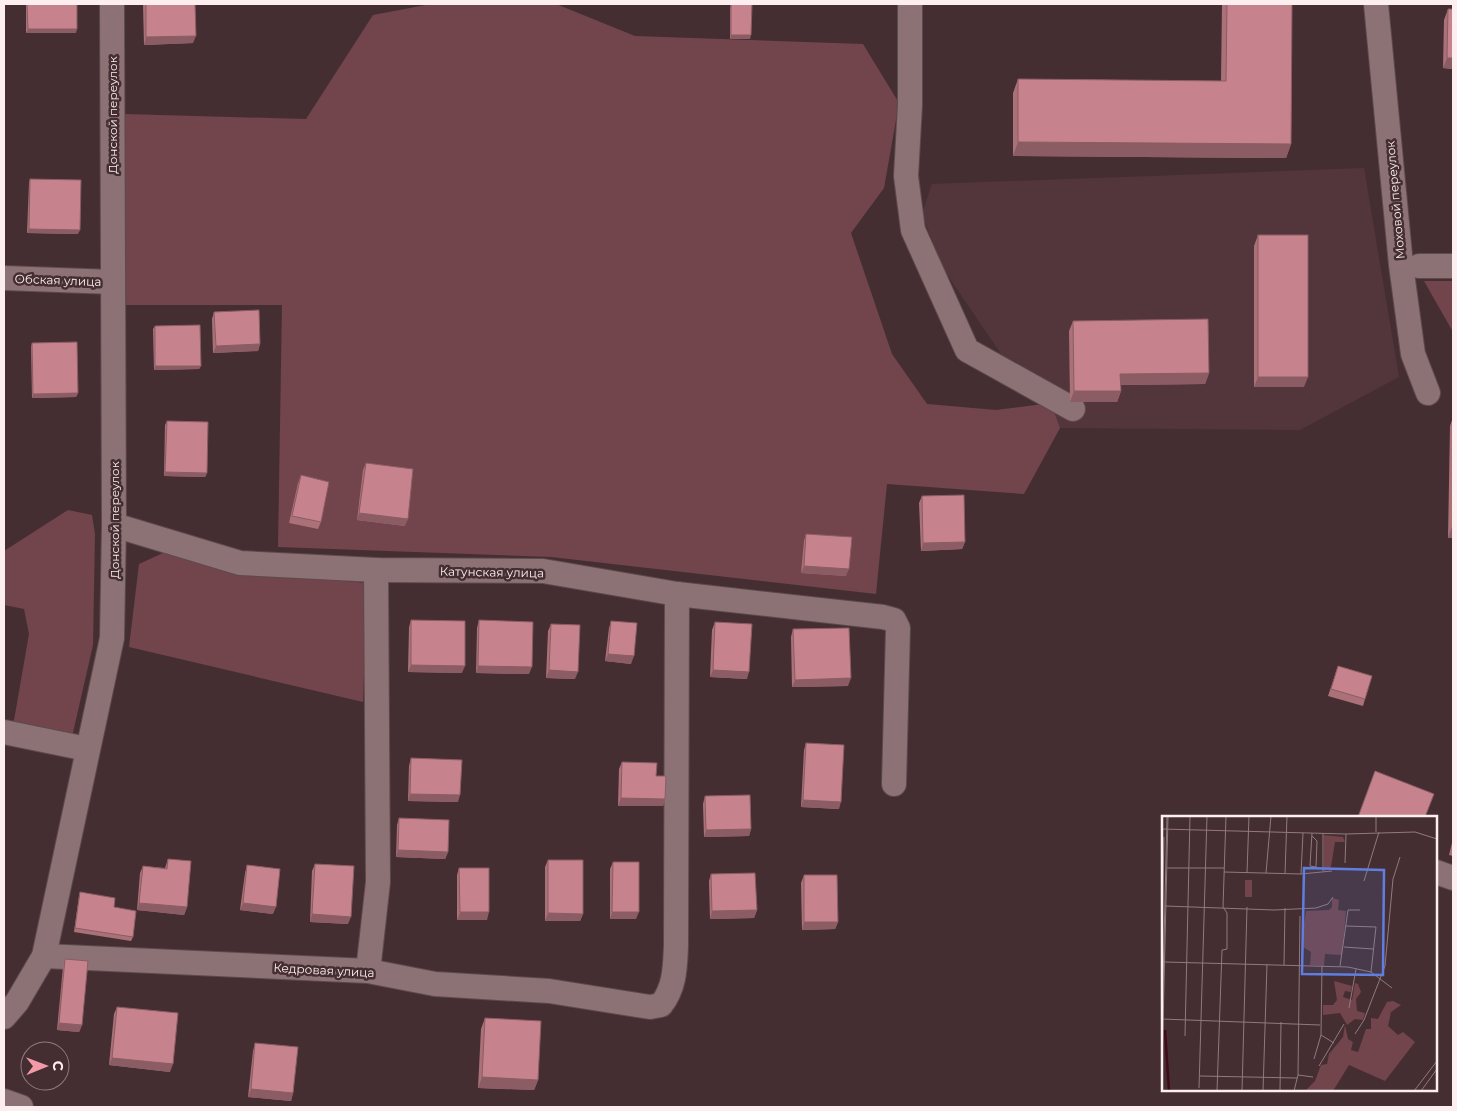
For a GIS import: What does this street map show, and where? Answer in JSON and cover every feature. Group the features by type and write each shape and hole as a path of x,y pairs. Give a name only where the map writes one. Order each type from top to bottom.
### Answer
{"street":[{"name":"Донской переулок","path":"4,1017 17,1002 44,956 112,638 114,525 112,4"},
{"path":"910,4 910,105 906,176 913,230 967,350 1073,409"},
{"name":"Моховой переулок","path":"1376,4 1401,265 1412,354 1428,393"},
{"path":"1419,266 1453,266"},
{"name":"Обская улица","path":"4,278 113,282"},
{"name":"Катунская улица","path":"114,525 240,563 376,570 544,571 677,594 883,617 894,620 898,628 894,784"},
{"path":"368,971 378,882 376,570"},
{"name":"Кедровая улица","path":"44,956 368,971 435,984 549,991 650,1007 661,1005 669,995 674,974 676,946 677,594"},
{"path":"4,732 87,749"},
{"path":"4,1101 21,1107"}],"shaded area":[{"path":"431,4 556,4 635,36 863,44 899,103 884,188 851,233 892,354 927,404 996,410 1051,403 1060,428 1024,494 887,484 876,594 551,557 278,547 282,305 122,305 124,114 306,119 373,15"},
{"path":"1364,168 1399,377 1300,430 1060,428 1051,403 1050,382 1001,354 942,267 922,214 932,184"},
{"path":"1424,281 1453,281 1453,332"},
{"path":"68,510 92,515 95,534 93,645 72,737 13,726 29,634 24,609 4,605 4,551"},
{"path":"165,552 238,572 367,583 363,702 129,647 139,564"}],"building":[{"path":"27,4 77,4 77,29 28,29"},
{"path":"146,4 195,4 196,36 146,37"},
{"path":"731,4 752,4 751,35 731,35"},
{"path":"1227,4 1292,4 1291,144 1018,142 1018,79 1226,81"},
{"path":"1448,9 1453,9 1453,58 1447,58"},
{"path":"30,179 81,180 80,230 29,229"},
{"path":"1258,235 1308,235 1308,377 1258,377"},
{"path":"259,310 260,344 216,346 214,312"},
{"path":"1208,319 1209,373 1120,374 1121,391 1074,391 1073,321"},
{"path":"200,325 201,366 155,366 155,326"},
{"path":"77,342 78,393 33,394 32,343"},
{"path":"167,421 208,422 207,473 165,472"},
{"path":"366,463 413,469 408,519 359,513"},
{"path":"301,475 329,482 321,522 292,516"},
{"path":"964,495 965,542 923,543 922,496"},
{"path":"806,534 852,537 849,569 804,566"},
{"path":"411,620 465,621 465,666 411,665"},
{"path":"479,620 533,622 532,667 478,666"},
{"path":"611,621 637,623 634,656 608,654"},
{"path":"715,622 752,624 749,672 713,670"},
{"path":"551,624 580,625 578,672 549,670"},
{"path":"849,628 851,678 795,680 793,629"},
{"path":"1338,666 1372,676 1365,699 1331,689"},
{"path":"806,743 844,745 841,802 803,800"},
{"path":"411,758 462,760 460,795 410,794"},
{"path":"622,762 657,763 656,776 666,776 665,799 621,798"},
{"path":"1375,771 1434,794 1425,816 1358,816"},
{"path":"750,795 751,829 706,830 705,796"},
{"path":"399,818 449,820 448,852 398,850"},
{"path":"168,859 191,861 187,907 139,903 143,866 167,869"},
{"path":"548,860 583,860 583,914 548,913"},
{"path":"613,862 639,862 639,912 612,912"},
{"path":"315,864 354,866 351,917 312,914"},
{"path":"247,865 280,869 276,907 243,903"},
{"path":"459,868 489,868 489,912 460,912"},
{"path":"755,873 757,910 712,911 711,874"},
{"path":"804,875 837,875 838,922 804,922"},
{"path":"80,892 115,898 114,907 136,911 133,937 75,928"},
{"path":"65,959 88,961 82,1025 59,1023"},
{"path":"117,1007 178,1013 173,1064 112,1058"},
{"path":"485,1018 541,1021 538,1080 482,1077"},
{"path":"255,1043 298,1047 293,1093 251,1089"}]}
